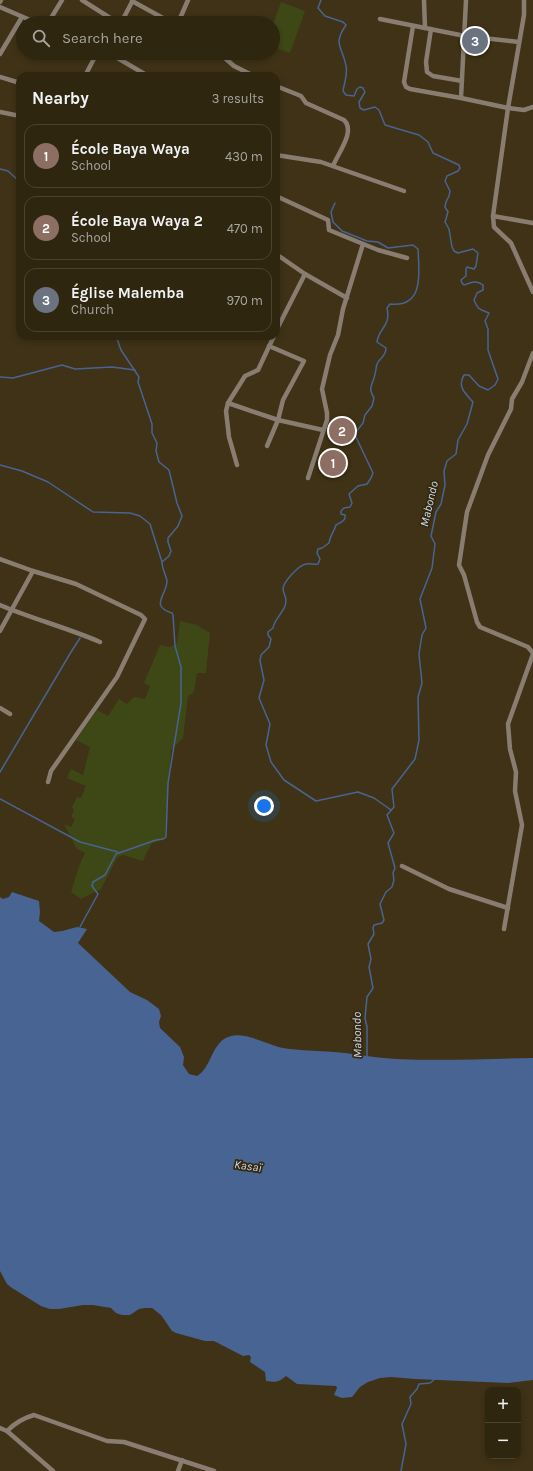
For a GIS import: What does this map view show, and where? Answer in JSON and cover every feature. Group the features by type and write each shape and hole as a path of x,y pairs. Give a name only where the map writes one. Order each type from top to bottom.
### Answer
{"street":[{"path":"52,16 62,0"},
{"path":"82,0 108,16"},
{"path":"181,16 188,0"},
{"path":"424,0 424,28"},
{"path":"461,98 466,0"},
{"path":"524,0 524,15 508,108 493,216 494,227 511,243 533,292"},
{"path":"123,16 132,1 159,16"},
{"path":"0,8 22,16"},
{"path":"380,19 465,36 519,42"},
{"path":"0,54 16,26"},
{"path":"413,26 404,82 406,87 410,90 461,98 508,108 524,110 533,107"},
{"path":"431,29 426,62 427,72 433,76 462,81"},
{"path":"87,72 93,60"},
{"path":"121,60 141,72"},
{"path":"227,60 234,66 246,72"},
{"path":"0,77 16,82"},
{"path":"280,88 301,96 306,103 344,120 347,123 349,129 348,136 333,166"},
{"path":"0,112 16,115"},
{"path":"280,156 321,162 404,191"},
{"path":"280,198 328,220 330,230 378,250 406,258"},
{"path":"493,216 533,223"},
{"path":"308,478 323,430 328,420 322,390 330,355 338,335 363,244"},
{"path":"280,257 305,274 347,298"},
{"path":"280,324 305,274"},
{"path":"237,465 229,437 226,411 228,403 246,376 258,370 272,340"},
{"path":"267,446 278,420 283,400 304,361 269,346"},
{"path":"504,928 522,825 515,791 516,772 510,749 508,724 533,654 528,646 480,627 477,622 464,574 459,565 467,512 488,455 511,409 512,399 522,382 533,353"},
{"path":"228,403 278,420 323,430"},
{"path":"0,559 33,572 76,584 104,596 108,600 141,615 145,619 117,677 51,771 48,782"},
{"path":"0,631 33,572"},
{"path":"0,605 100,642"},
{"path":"0,708 10,714"},
{"path":"402,866 449,889 508,908"},
{"path":"6,1431 23,1418 34,1415 107,1441 124,1442 214,1471"},
{"path":"0,1428 6,1431 53,1471"},
{"path":"178,1471 182,1460"}],"green space":[{"path":"281,2 305,11 290,53 280,49 280,16 276,16"},
{"path":"180,621 197,625 210,633 206,673 197,673 194,692 188,696 183,738 171,750 165,839 151,844 143,861 123,855 117,858 101,889 81,899 71,892 79,866 85,853 77,849 64,824 71,827 75,819 71,817 74,810 72,807 77,797 81,798 86,786 67,778 71,769 83,775 90,747 76,740 97,710 108,716 119,699 127,704 134,697 145,699 150,686 144,683 160,645 171,647 177,643"}],"water":[{"name":"Kasaï","path":"12,892 39,901 39,921 54,932 77,927 87,929 78,943 130,992 147,1000 159,1009 161,1016 159,1022 160,1028 180,1047 184,1057 183,1065 189,1074 197,1076 206,1067 219,1043 231,1036 238,1035 253,1038 283,1048 345,1053 390,1059 447,1060 533,1058 533,1380 508,1383 391,1377 380,1378 368,1382 360,1387 352,1397 342,1398 334,1395 337,1388 336,1386 297,1384 286,1376 277,1382 266,1381 265,1372 250,1362 251,1357 249,1355 243,1356 214,1341 205,1341 176,1333 172,1331 161,1315 152,1308 139,1309 130,1315 122,1315 116,1313 111,1308 93,1305 50,1309 41,1306 7,1284 0,1271 0,897 3,899 9,897"}],"waterway":[{"name":"Mabondo","path":"321,0 318,8 325,16 343,22 346,25 339,42 345,60 346,76 343,91 346,95 354,96 357,89 360,87 363,88 365,92 359,102 360,108 364,110 375,107 379,110 385,125 419,135 428,142 433,153 459,165 460,168 458,171 447,176 445,181 450,191 445,207 448,212 445,222 449,229 454,251 458,253 473,249 478,253 476,266 474,269 467,267 466,276 461,280 464,285 474,282 479,282 483,285 483,290 477,293 474,300 480,309 489,313 485,321 488,329 488,350 498,379 495,385 488,390 479,386 469,375 464,375 462,379 461,383 463,390 473,402 467,424 458,440 456,454 447,461 444,471 445,485 441,504 436,512 431,536 435,544 432,568 420,599 426,628 422,635 419,654 422,683 418,697 419,740 415,759 392,789 394,807 387,815 394,833 388,843 395,868 392,887 386,892 380,904 384,920 382,923 374,925 374,934 368,944 371,959 369,967 373,988 367,997 365,1018 367,1027 367,1056"},
{"path":"0,169 8,171 16,178"},
{"path":"335,203 331,212 333,222 342,231 367,241 378,242 388,248 413,245 418,249 418,286 415,294 409,300 401,304 390,304 387,308 388,314 386,323 378,337 377,342 386,348 386,351 377,364 371,386 371,391 374,398 372,406 365,415 363,423 356,432 356,437 373,473 367,484 358,486 349,494 352,503 350,507 344,508 341,511 341,514 345,515 345,519 336,525 329,543 318,549 317,553 320,559 318,564 303,565 288,578 283,589 286,599 285,606 273,628 268,632 271,639 269,647 261,655 260,661 264,680 259,698 270,724 266,745 271,762 284,780 316,801 358,792 374,798 391,810"},
{"path":"80,927 98,894 92,886 93,882 105,875 116,854 166,837 168,783 181,703 181,667 175,646 173,615 165,610 160,603 167,581 162,562 169,556 171,551 168,538 178,526 182,516 177,503 169,470 159,462 156,451 157,443 152,433 152,424 138,382 139,377 121,350 117,340"},
{"path":"0,377 13,378 62,365 75,369 112,367 135,370"},
{"path":"0,465 22,471 48,482 93,512 130,513 140,516 150,524 162,562"},
{"path":"0,772 80,638"},
{"path":"0,799 80,842 118,852"},
{"path":"401,1471 406,1444 402,1424 411,1404 410,1397 417,1389 419,1384 430,1383 435,1379"}],"place":[{"name":"Église Malemba","path":"475,41"},
{"name":"École Baya Waya 2","path":"342,431"},
{"name":"École Baya Waya","path":"333,463"}]}
